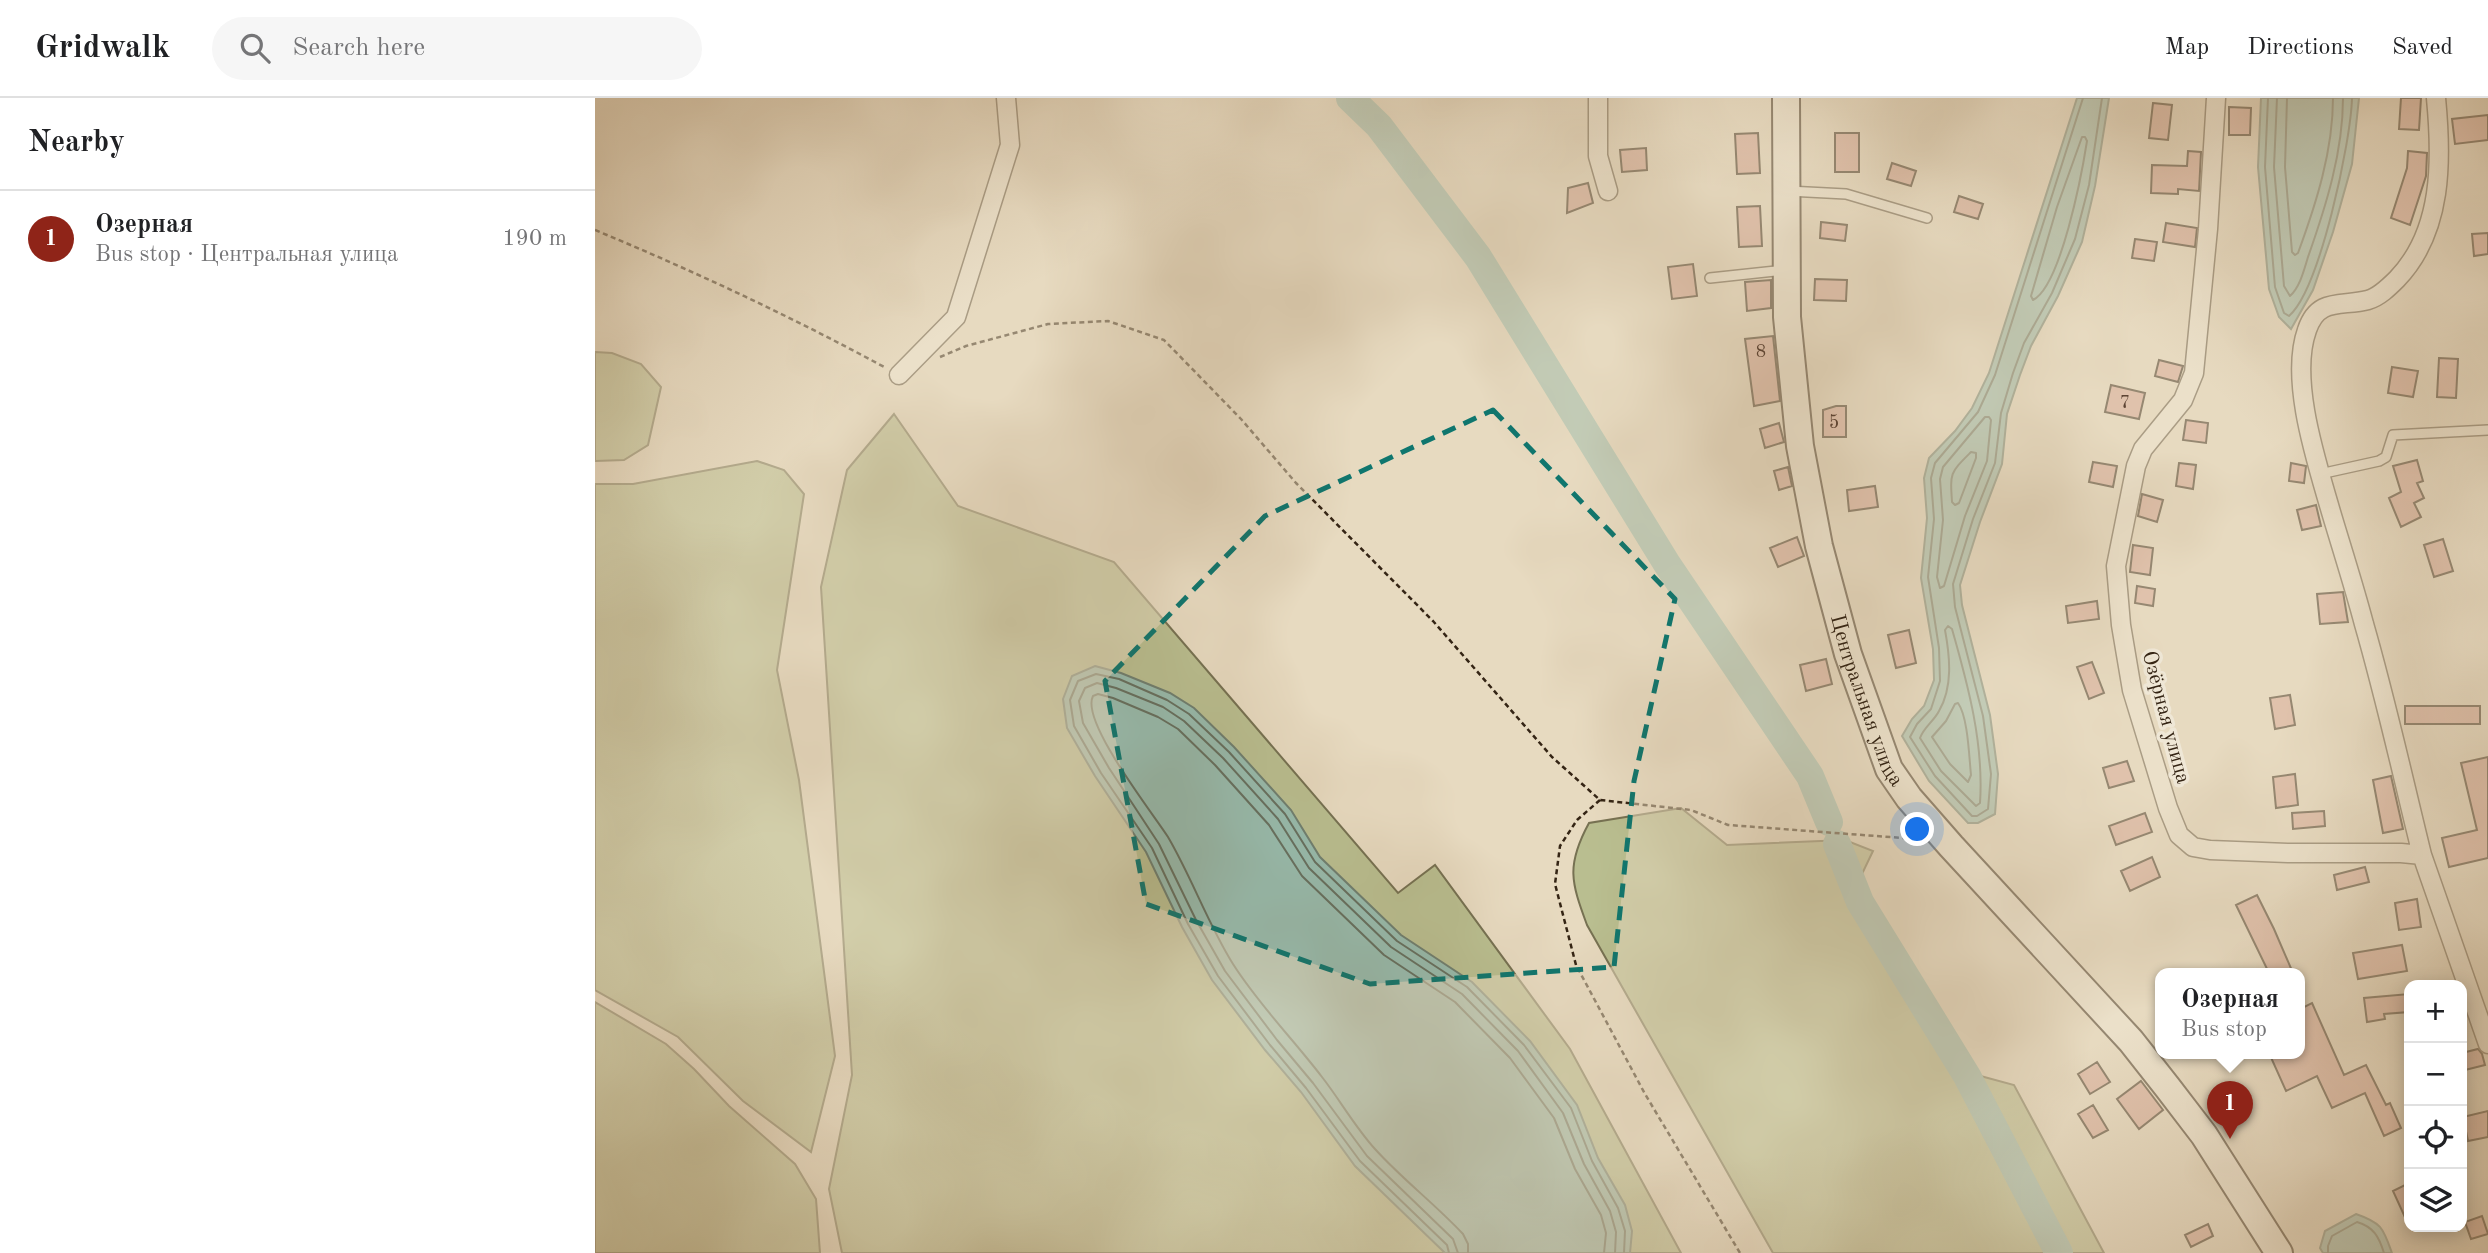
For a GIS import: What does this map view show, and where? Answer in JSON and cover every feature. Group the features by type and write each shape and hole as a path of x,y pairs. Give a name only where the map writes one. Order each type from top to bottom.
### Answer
{"street":[{"path":"899,375 955,317 1010,145 1006,98"},
{"path":"1598,98 1598,156 1608,191"},
{"name":"Центральная улица","path":"1786,98 1787,317 1800,446 1819,545 1848,654 1889,769 1909,798 1951,846 2104,1011 2168,1087 2204,1135 2279,1253"},
{"name":"Озёрная улица","path":"2216,98 2208,229 2194,373 2183,400 2143,449 2136,466 2116,566 2121,625 2132,690 2168,808 2179,835 2193,847 2288,853 2422,855"},
{"path":"2437,98 2440,153 2438,184 2434,207 2419,250 2406,270 2388,289 2370,300 2323,307 2314,316 2302,346 2301,377 2320,474 2365,626 2422,855 2488,1044"}],"lane":[{"path":"1786,191 1846,194 1927,218"},
{"path":"1710,278 1787,270"},
{"path":"2320,474 2379,461 2386,457 2391,449 2390,441 2393,435 2488,430"}],"path":[{"path":"595,229 692,270 798,320 899,375"},
{"path":"932,361 966,346 1048,324 1108,321 1164,340 1241,419 1296,483 1433,621 1552,757 1600,800 1691,810 1728,825 1913,838 1951,846"},
{"path":"1600,800 1577,820 1560,846 1558,859 1555,884 1576,965 1645,1094 1740,1253"}],"highlighted area":[{"path":"1493,410 1675,599 1634,781 1614,967 1370,984 1146,904 1105,681 1265,516"}],"shaded area":[{"path":"595,352 612,353 641,364 661,387 648,445 624,460 595,461"},
{"path":"894,414 958,506 1114,562 1398,893 1435,865 1570,1049 1681,1253 842,1253 829,1189 852,1075 821,587 847,470"},
{"path":"757,461 784,470 804,494 777,670 799,780 835,1056 811,1152 743,1101 678,1037 595,990 595,484 633,484"},
{"path":"1681,808 1727,845 1845,840 1873,851 1849,901 1885,965 1966,1072 2014,1085 2104,1253 1773,1253 1587,925 1577,897 1574,862 1589,823"},
{"path":"595,1002 666,1044 729,1106 795,1164 816,1199 820,1253 595,1253"}],"water":[{"path":"2077,98 2109,98 2095,186 2082,242 2058,296 2031,346 2020,375 2007,414 2002,464 1960,585 1962,605 1990,715 1998,774 1995,814 1978,823 1968,823 1929,781 1902,736 1924,706 1934,680 1933,649 1921,578 1927,518 1924,478 1929,458 1955,431 1972,408 1989,373"},
{"path":"2261,98 2359,98 2352,164 2333,232 2313,290 2291,329 2279,317 2269,289 2258,167"},
{"path":"1095,666 1121,673 1170,693 1194,708 1234,747 1291,810 1320,857 1401,935 1472,982 1530,1041 1577,1105 1598,1158 1625,1205 1632,1231 1630,1253 1445,1253 1355,1166 1301,1092 1212,980 1182,927 1146,852 1095,776 1067,728 1063,699 1072,676"},
{"path":"2356,1214 2380,1227 2392,1253 2323,1253 2320,1248 2325,1231"}],"building":[{"path":"2401,98 2421,98 2419,130 2399,129"},
{"path":"2153,103 2172,105 2168,140 2149,138"},
{"path":"2229,107 2251,108 2250,135 2229,135"},
{"path":"2488,115 2488,140 2455,144 2452,119"},
{"path":"1758,133 1760,173 1737,174 1735,134"},
{"path":"1835,133 1859,133 1859,172 1835,172"},
{"path":"1646,148 1647,170 1622,172 1620,150"},
{"path":"2188,151 2201,152 2199,191 2178,189 2178,194 2151,193 2152,165 2187,166"},
{"path":"2408,151 2427,153 2426,176 2410,225 2391,218 2407,168"},
{"path":"1892,163 1916,171 1911,186 1887,179"},
{"path":"1588,183 1593,203 1567,213 1568,188"},
{"path":"1959,196 1983,204 1978,219 1954,212"},
{"path":"1760,206 1762,246 1739,247 1737,207"},
{"path":"1821,222 1847,225 1845,241 1820,238"},
{"path":"2166,223 2197,228 2195,247 2163,242"},
{"path":"2488,233 2488,254 2474,256 2472,234"},
{"path":"2135,239 2157,242 2154,261 2132,258"},
{"path":"1693,264 1697,296 1672,299 1668,267"},
{"path":"1815,279 1847,280 1846,301 1814,300"},
{"path":"1771,280 1771,308 1747,311 1745,282"},
{"path":"1773,336 1780,401 1754,406 1745,339"},
{"path":"2439,358 2458,359 2456,398 2437,397"},
{"path":"2159,360 2183,366 2178,382 2155,376"},
{"path":"2392,367 2418,371 2413,397 2388,393"},
{"path":"2111,385 2145,393 2139,419 2105,412"},
{"path":"1846,406 1846,437 1823,437 1823,410"},
{"path":"2186,420 2208,423 2206,443 2183,440"},
{"path":"1779,423 1784,442 1765,448 1760,429"},
{"path":"2417,460 2423,481 2417,483 2424,498 2414,503 2421,517 2401,527 2389,498 2401,492 2393,466"},
{"path":"2093,462 2117,466 2113,487 2089,482"},
{"path":"2179,463 2196,465 2193,489 2176,486"},
{"path":"2291,463 2306,466 2304,483 2289,481"},
{"path":"1788,467 1792,486 1779,490 1774,471"},
{"path":"1875,486 1878,507 1849,511 1847,490"},
{"path":"2142,494 2163,500 2157,522 2138,516"},
{"path":"2316,505 2321,526 2302,530 2297,510"},
{"path":"1797,537 1804,556 1778,567 1770,548"},
{"path":"2443,539 2453,571 2434,577 2424,545"},
{"path":"2133,545 2153,548 2150,575 2130,572"},
{"path":"2137,586 2155,589 2153,606 2135,603"},
{"path":"2343,592 2348,622 2320,624 2317,594"},
{"path":"2097,601 2099,619 2068,623 2066,606"},
{"path":"1909,630 1916,663 1896,668 1888,635"},
{"path":"1826,659 1832,684 1806,691 1800,665"},
{"path":"2092,662 2104,693 2089,699 2077,667"},
{"path":"2290,695 2295,725 2275,729 2270,698"},
{"path":"2405,706 2480,706 2480,724 2405,724"},
{"path":"2488,757 2488,858 2449,867 2442,838 2477,830 2461,763"},
{"path":"2127,761 2134,781 2109,788 2103,768"},
{"path":"2295,774 2298,805 2276,808 2273,777"},
{"path":"2391,776 2403,829 2383,833 2373,780"},
{"path":"2324,811 2325,826 2293,829 2292,813"},
{"path":"2145,813 2152,832 2116,845 2109,826"},
{"path":"2152,857 2160,877 2130,891 2121,871"},
{"path":"2365,867 2369,882 2337,890 2334,875"},
{"path":"2257,895 2291,968 2267,968 2236,905"},
{"path":"2417,899 2421,927 2399,930 2395,903"},
{"path":"2402,945 2407,971 2358,979 2353,953"},
{"path":"2404,994 2404,1012 2384,1014 2385,1019 2367,1022 2364,998"},
{"path":"2312,1003 2344,1075 2366,1065 2386,1105 2390,1103 2401,1128 2384,1136 2365,1093 2332,1108 2317,1076 2286,1091 2272,1059 2305,1059 2305,1006"},
{"path":"2478,1049 2485,1065 2467,1070 2467,1052"},
{"path":"2097,1062 2110,1082 2090,1094 2078,1074"},
{"path":"2141,1081 2163,1110 2139,1129 2117,1099"},
{"path":"2093,1105 2108,1130 2093,1138 2078,1114"},
{"path":"2488,1111 2488,1137 2468,1141 2467,1116"},
{"path":"2404,1186 2404,1215 2393,1191"},
{"path":"2482,1216 2488,1234 2471,1239 2467,1221"},
{"path":"2208,1224 2213,1236 2191,1247 2185,1235"}],"waterway":[{"path":"1350,98 1379,126 1478,257 1667,564 1810,776 1829,822"},
{"path":"1837,844 1860,902 1967,1076 2059,1253"}],"place":[{"name":"Озерная","path":"2230,1139"}]}
